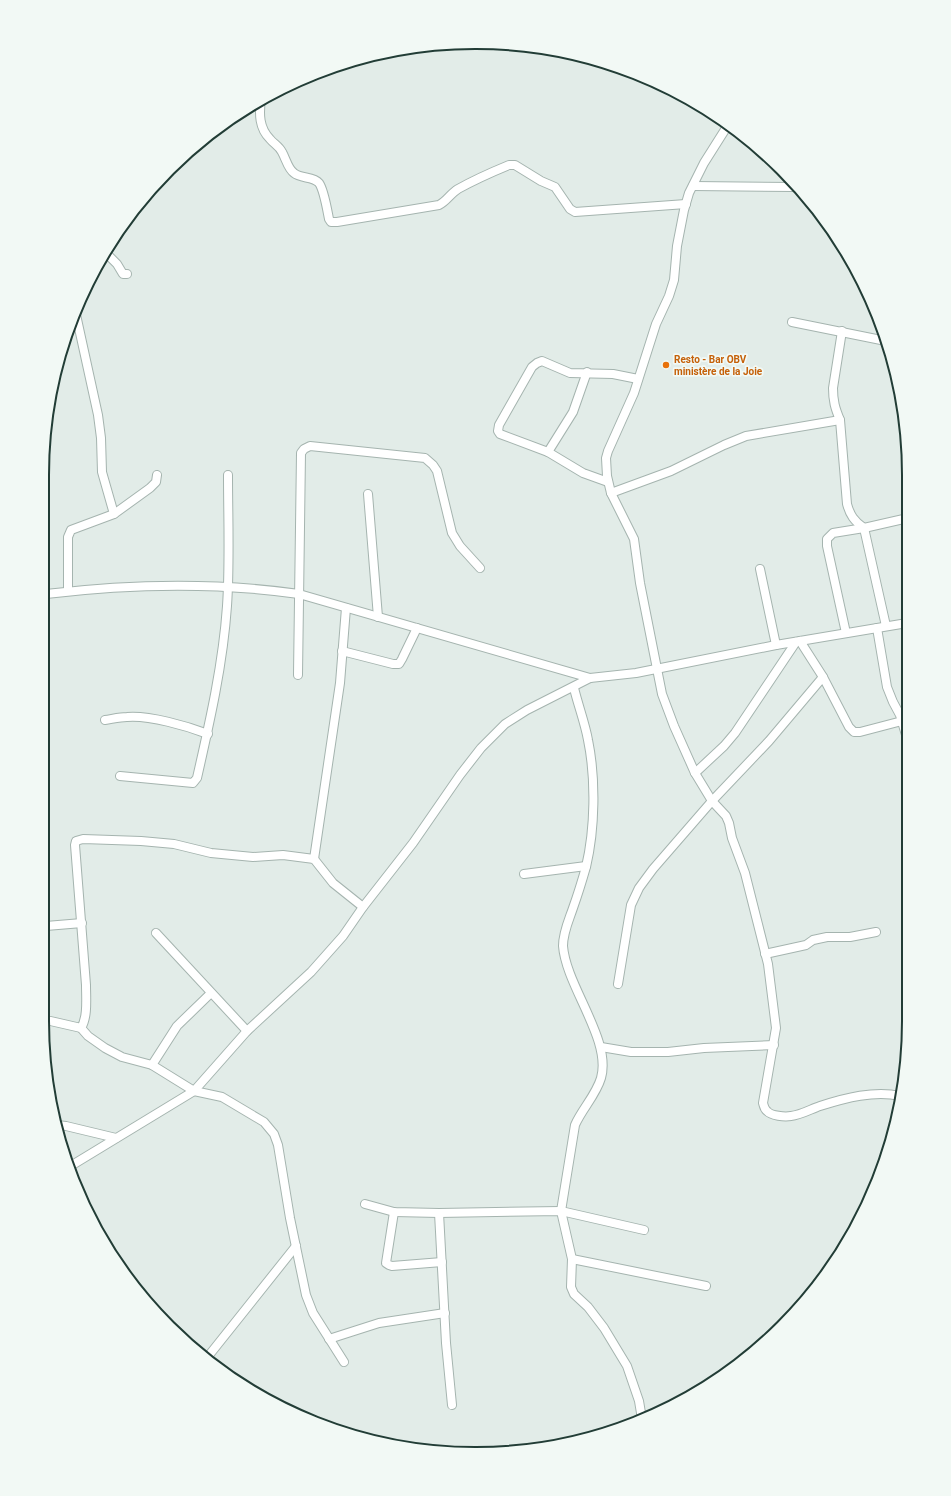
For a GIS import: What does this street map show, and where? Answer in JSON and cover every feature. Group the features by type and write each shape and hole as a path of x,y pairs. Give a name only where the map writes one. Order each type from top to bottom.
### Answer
{"street":[{"path":"261,107 260,124 265,134 279,146 290,170 294,174 313,179 321,186 331,222 439,205 445,202 450,195 458,189 509,165 515,165 541,181 555,187 570,209 575,212 686,204"},
{"path":"725,130 704,163 686,204 677,246 674,280 669,296 656,324 634,393 608,450 606,458 608,482 611,493 634,539 640,583 665,700 695,773 712,801 726,816 732,838 746,873 771,983 776,1028 763,1103 765,1109 768,1112 791,1116 856,1097 876,1095 895,1096"},
{"path":"693,186 789,187"},
{"path":"110,257 117,264 123,274 127,274"},
{"path":"78,322 98,415 101,438 102,472 114,514"},
{"path":"792,322 879,340"},
{"path":"842,332 833,388 834,408 840,420 847,504 849,513 854,520 864,528 886,626"},
{"path":"608,482 583,473 548,452 500,434 498,431 499,425 532,367 536,363 542,361 570,373 587,372 613,374 638,379"},
{"path":"548,452 573,412 587,372"},
{"path":"611,493 670,470 724,444 746,436 840,420"},
{"path":"298,675 301,453 304,449 310,446 425,458 437,471 455,540 480,568"},
{"path":"68,591 68,537 71,530 114,514 150,488 156,482 157,475"},
{"path":"120,776 193,783 197,778 208,734 224,641 228,587 228,475"},
{"path":"368,494 378,617"},
{"path":"846,633 827,546 827,538 833,533 902,520"},
{"path":"760,568 776,645"},
{"path":"49,594 135,586 228,587 263,589 299,594 590,678 636,673 776,645 902,623"},
{"path":"314,859 340,683 346,608"},
{"path":"342,651 393,664 399,664 417,628"},
{"path":"877,628 887,687 892,702 902,716"},
{"path":"695,773 735,733 798,641"},
{"path":"798,641 823,678 849,727 854,732 860,732 902,717"},
{"path":"74,1164 194,1091 247,1031 310,972 343,936 363,907 413,843 460,775 481,748 505,724 527,710 574,688 590,678"},
{"path":"618,984 632,905 639,888 652,869 712,801 769,741 823,678"},
{"path":"574,688 588,740 592,774 593,804 591,838 586,866 579,892 565,932 563,945 566,964 601,1047 603,1066 602,1076 597,1088 574,1126 561,1211 572,1259 571,1287 574,1294 588,1307 604,1328 627,1366 639,1401 641,1414"},
{"path":"105,720 128,716 153,719 195,729 208,734"},
{"path":"81,1028 83,1025 86,985 75,845 76,841 84,839 141,841 174,844 211,852 253,857 283,855 314,859 333,883 363,907"},
{"path":"524,874 586,866"},
{"path":"49,926 82,924"},
{"path":"765,954 806,945 813,940 827,937 850,937 876,932"},
{"path":"156,933 247,1031"},
{"path":"152,1066 177,1026 211,993"},
{"path":"49,1021 81,1028 92,1039 122,1057 152,1066 194,1091 222,1097 264,1122 274,1134 278,1145 296,1246 310,1306 344,1362"},
{"path":"601,1047 631,1052 668,1052 704,1048 774,1045"},
{"path":"63,1126 116,1138"},
{"path":"365,1204 394,1212 439,1213 561,1211 644,1230"},
{"path":"394,1212 386,1263 389,1266 392,1266 442,1262"},
{"path":"439,1213 452,1405"},
{"path":"210,1354 296,1246"},
{"path":"572,1259 706,1286"},
{"path":"329,1339 379,1323 445,1313"}],"place":[{"name":"Resto - Bar OBV ministère de la Joie","path":"666,365"}]}
